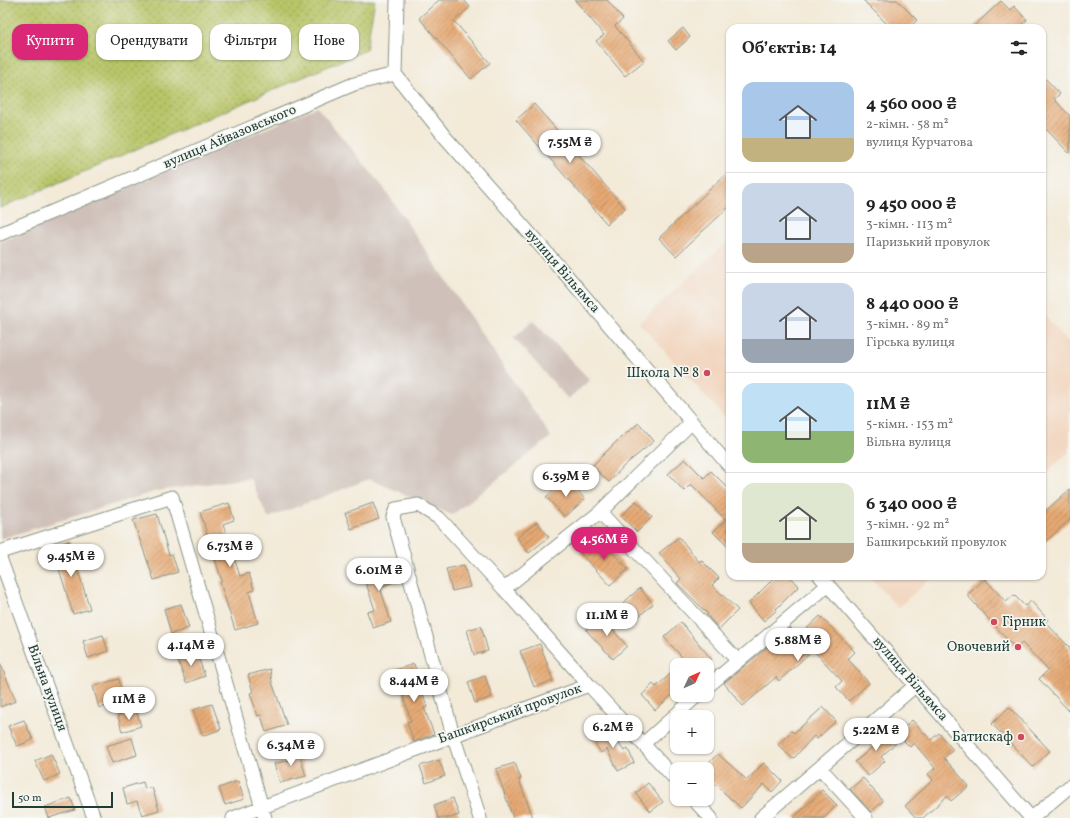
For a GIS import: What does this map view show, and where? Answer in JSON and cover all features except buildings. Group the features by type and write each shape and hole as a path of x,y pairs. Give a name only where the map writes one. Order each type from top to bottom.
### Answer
{"street":[{"path":"395,74 397,0"},
{"name":"вулиця Айвазовського","path":"0,234 354,84 395,74"},
{"name":"вулиця Вільямса","path":"395,74 445,137 726,462"},
{"path":"504,589 600,512 692,422"},
{"path":"0,552 172,497 264,813"},
{"name":"Башкирський провулок","path":"233,818 264,813 453,735 589,685 439,518 418,505 396,509 393,517 453,735"},
{"path":"600,512 737,660"},
{"name":"Вільна вулиця","path":"0,558 94,818"},
{"path":"714,681 824,580"},
{"name":"вулиця Вільямса","path":"824,580 1031,818"},
{"path":"589,685 670,773"},
{"path":"761,818 916,685"},
{"path":"643,744 690,702"},
{"path":"453,735 480,818"},
{"path":"820,768 866,818"},
{"path":"1031,818 1070,786"},
{"path":"700,806 711,818"}],"shaded area":[{"path":"317,107 383,187 551,437 452,515 369,479 268,518 250,478 157,491 0,539 0,242"},
{"name":"Школа № 8","path":"726,243 726,419 639,323"},
{"path":"1046,317 1070,344 1070,451 1046,473"},
{"path":"533,321 590,380 568,399 514,338"},
{"path":"873,580 929,580 898,608"}],"green space":[{"path":"0,0 375,0 366,50 359,53 359,24 299,24 299,60 343,60 0,208"}],"place":[{"name":"Школа № 8","path":"707,373"},
{"name":"Гірник","path":"994,622"},
{"name":"Овочевий","path":"1018,647"},
{"name":"Батискаф","path":"1021,737"}]}
